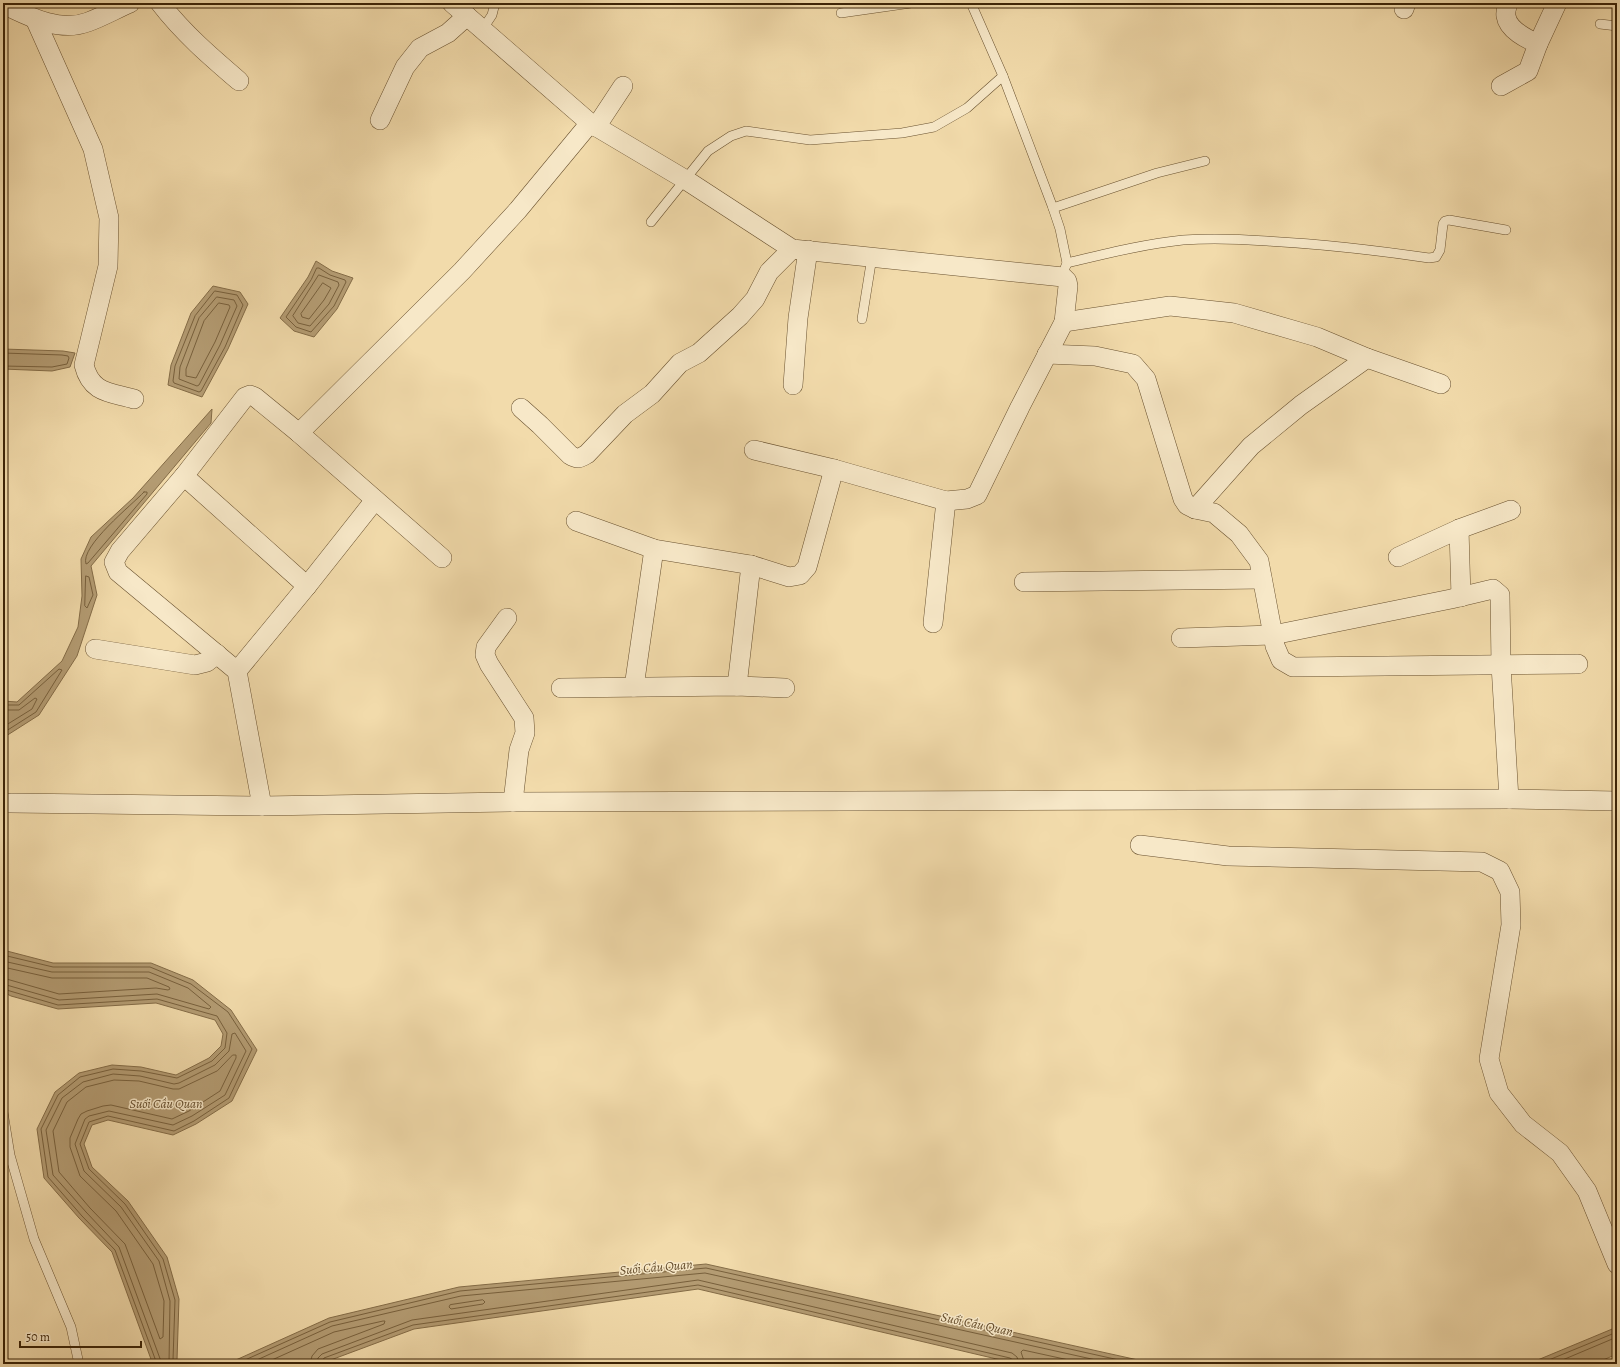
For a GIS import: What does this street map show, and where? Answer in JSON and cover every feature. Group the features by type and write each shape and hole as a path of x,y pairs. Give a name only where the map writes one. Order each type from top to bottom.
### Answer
{"street":[{"path":"3,4 67,26 86,23 130,3"},
{"path":"160,3 172,19 192,40 239,81"},
{"path":"452,3 593,125 800,249 872,257 1065,270 1068,286 1064,322 987,472 977,495 967,499 946,501 834,469 754,450"},
{"path":"1508,3 1506,16 1510,25 1524,37 1538,44"},
{"path":"1500,86 1528,71 1538,44 1557,3"},
{"path":"33,14 93,149 109,218 108,266 84,365 86,375 92,384 102,390 134,399"},
{"path":"380,120 405,67 420,48 448,33 467,16"},
{"path":"299,433 462,271 593,125 623,86"},
{"path":"793,385 798,318 800,249"},
{"path":"521,408 570,455 576,459 588,454 625,414 652,394 680,363 699,353 740,316 755,299 769,272 800,249"},
{"path":"1064,322 1170,306 1234,313 1317,337 1368,358 1441,384"},
{"path":"1047,354 1095,356 1133,364 1146,379 1183,499 1187,505 1214,513 1239,534 1259,562 1275,646 1281,660 1293,667 1578,664"},
{"path":"1195,508 1251,446 1301,405 1368,358"},
{"path":"262,806 237,671 118,572 114,562 120,551 184,476 245,397 250,395 255,397 299,433 442,558"},
{"path":"576,521 654,549 751,565 789,577 800,575 807,567 834,469"},
{"path":"184,476 307,586"},
{"path":"237,671 375,500"},
{"path":"933,622 946,501"},
{"path":"1398,557 1459,529 1511,510"},
{"path":"1459,529 1461,597"},
{"path":"634,687 654,549"},
{"path":"737,686 751,565"},
{"path":"1024,582 1262,579"},
{"path":"1181,638 1273,635 1461,597 1493,589 1500,595 1501,665 1509,799"},
{"path":"507,618 486,647 485,655 489,664 524,718 525,733 519,750 513,802"},
{"path":"95,649 195,665 207,662 217,654"},
{"path":"561,688 737,686 785,688"},
{"path":"11,803 262,806 513,802 1509,799 1617,801"},
{"path":"1140,845 1228,856 1482,862 1500,871 1510,892 1511,925 1489,1059 1499,1093 1523,1124 1560,1153 1587,1191 1617,1264"}],"lane":[{"path":"482,30 492,15 495,3"},
{"path":"841,13 911,3"},
{"path":"971,3 1003,76 1054,208 1060,229 1065,270 1147,245 1182,240 1217,238 1312,243 1429,258 1436,257 1440,250 1443,224 1445,221 1449,220 1506,230"},
{"path":"1600,24 1617,26"},
{"path":"651,222 708,151 731,136 746,130 810,140 902,133 934,127 967,108 1003,76"},
{"path":"1054,208 1157,173 1205,161"},
{"path":"862,319 872,257"},
{"path":"3,1112 10,1155 34,1239 71,1327 79,1364"}],"water":[{"path":"316,261 332,271 353,278 337,309 314,337 294,331 280,318 308,277"},
{"path":"213,286 240,292 248,304 228,349 202,397 168,385 171,365 191,313"},
{"path":"3,349 63,351 75,353 70,367 52,371 3,369"},
{"path":"212,409 211,423 91,566 97,595 77,656 39,715 6,736 3,742 3,701 17,702 62,661 78,627 82,596 81,559 91,537 133,498"},
{"name":"Suối Cầu Quan","path":"3,950 53,963 151,963 193,980 231,1010 257,1050 232,1101 196,1124 173,1135 108,1120 92,1125 84,1144 92,1167 128,1201 167,1257 179,1299 177,1360 187,1364 154,1364 152,1362 112,1252 79,1218 44,1178 37,1129 55,1092 79,1073 112,1065 141,1067 176,1075 209,1058 221,1046 223,1034 215,1020 156,1003 58,1009 11,996 3,992"},
{"name":"Suối Cầu Quan","path":"706,1264 1156,1364 1018,1364 698,1289 414,1329 320,1364 227,1364 329,1318 459,1287"},
{"path":"1617,1327 1617,1354 1594,1364 1528,1364"}]}
